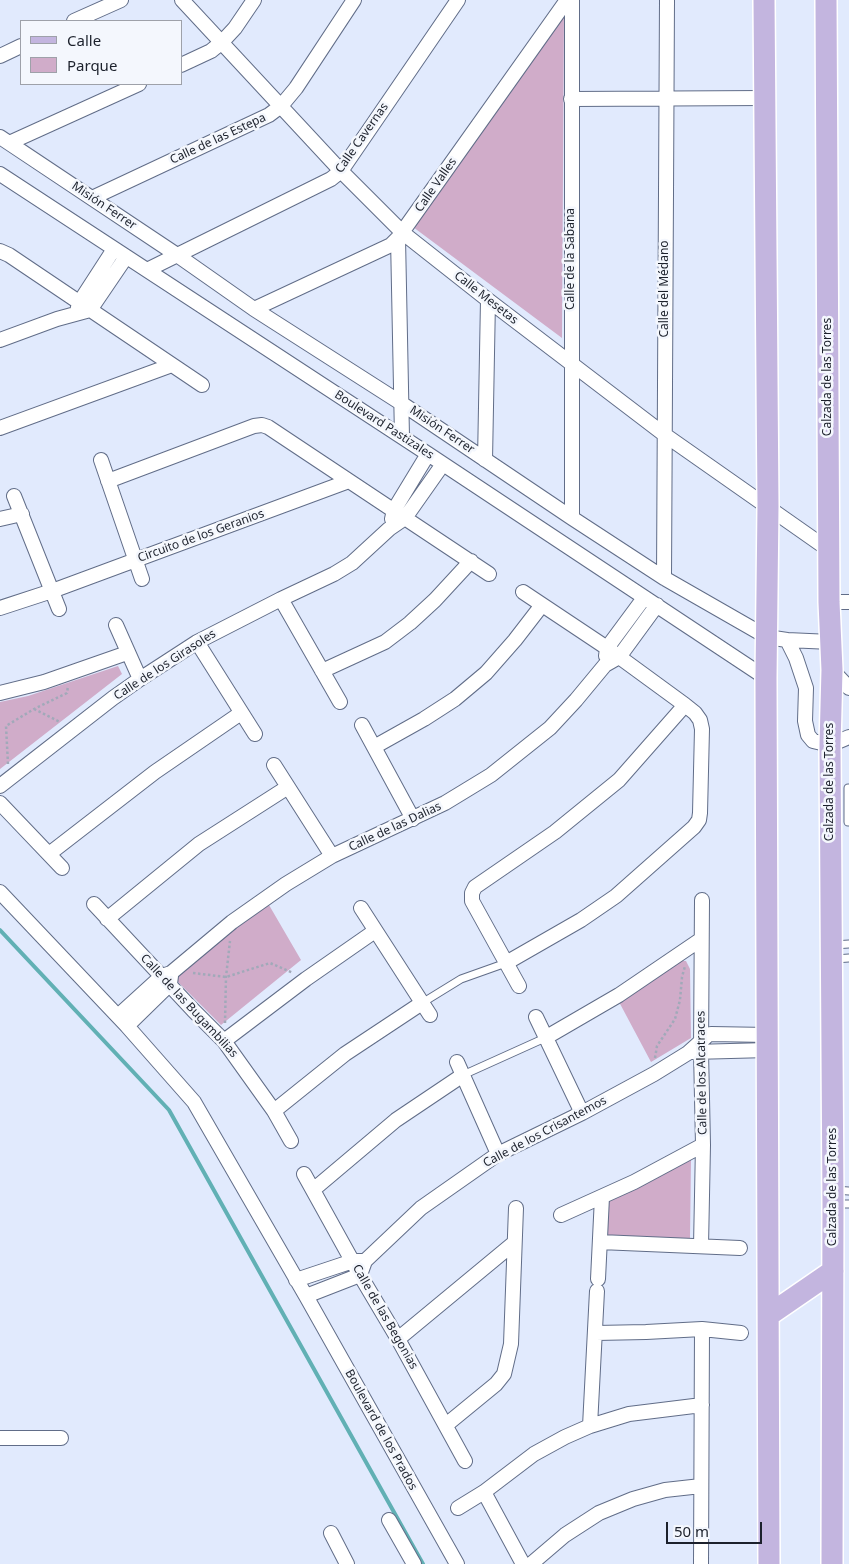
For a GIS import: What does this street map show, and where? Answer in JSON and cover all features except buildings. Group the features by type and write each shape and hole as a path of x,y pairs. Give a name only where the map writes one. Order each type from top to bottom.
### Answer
{"main road":[{"path":"764,0 768,506 777,638 766,678 770,1564"},
{"name":"Calzada de las Torres","path":"826,0 829,550 839,602 831,642 842,788 840,951 841,1197 833,1271 832,1564"},
{"path":"769,1315 833,1271"}],"street":[{"path":"76,20 121,0"},
{"name":"Calle Mesetas","path":"182,0 400,235 665,435 829,550"},
{"path":"182,64 211,50 222,42 235,28 254,0"},
{"name":"Calle de las Estepa","path":"92,198 257,122 281,106 296,88 354,0"},
{"name":"Calle Cavernas","path":"147,270 331,180 341,171 458,0"},
{"name":"Calle Valles","path":"254,309 390,245 400,235 567,0"},
{"name":"Calle de la Sabana","path":"572,0 572,518"},
{"name":"Calle del Médano","path":"664,578 667,0"},
{"path":"0,56 20,46"},
{"path":"5,140 137,85"},
{"path":"571,98 765,98"},
{"name":"Misión Ferrer","path":"5,140 254,309 401,403 664,578 777,638"},
{"name":"Boulevard Pastizales","path":"0,174 402,436 766,678"},
{"path":"400,235 402,436"},
{"path":"82,308 114,249"},
{"path":"0,251 9,254 82,308 202,385"},
{"path":"0,340 82,308 126,257"},
{"path":"485,460 488,300"},
{"path":"0,428 172,365"},
{"path":"108,481 254,426 262,425 268,427 349,480 489,574"},
{"name":"Calle de los Girasoles","path":"400,514 428,454"},
{"path":"101,460 142,580"},
{"name":"Calle de los Girasoles","path":"5,782 72,728 140,679 197,642 334,574 352,563 389,529 443,464"},
{"name":"Circuito de los Geranios","path":"0,608 52,591 349,480"},
{"path":"14,496 59,608"},
{"path":"0,519 22,514"},
{"path":"322,671 384,642 404,628 435,600 471,562"},
{"path":"506,963 581,920 616,896 694,827 699,820 702,729 700,720 686,704 523,592"},
{"path":"605,664 607,648 644,598"},
{"path":"281,599 340,702"},
{"path":"374,747 424,719 461,694 486,672 509,647 542,605"},
{"name":"Calle de las Dalias","path":"122,1021 169,976 232,922 286,884 332,856 445,803 491,775 550,728 605,664 619,657 657,605"},
{"path":"116,625 140,679"},
{"path":"777,638 831,642"},
{"path":"777,638 796,658 806,688 805,721 808,735 813,740 839,741"},
{"path":"197,642 255,734"},
{"path":"0,693 70,674 127,653"},
{"path":"832,670 849,688"},
{"path":"520,986 472,901 475,887 555,832 619,780 686,704"},
{"path":"49,854 155,772 241,713"},
{"path":"362,724 413,819"},
{"path":"274,765 332,856"},
{"path":"107,919 199,844 288,787"},
{"path":"0,803 62,868"},
{"name":"Boulevard de los Prados","path":"0,892 122,1021 194,1102 457,1564"},
{"name":"Calle de los Alcatraces","path":"701,1246 703,1145 696,1048 695,944 702,900"},
{"name":"Calle de las Bugambilias","path":"94,904 107,919 169,976 224,1041 274,1111 291,1142"},
{"path":"361,908 430,1015"},
{"path":"224,1041 306,979 375,931"},
{"path":"545,1038 591,1012 695,944"},
{"path":"274,1111 345,1054 422,1003"},
{"path":"536,1017 582,1113"},
{"name":"Calle de los Crisantemos","path":"296,1280 359,1261 421,1208 498,1154 582,1113 654,1074 696,1048 711,1034 768,1043"},
{"path":"313,1190 460,1069 498,1154"},
{"path":"561,1215 602,1197 703,1145"},
{"name":"Calle de las Begonias","path":"304,1174 359,1261"},
{"path":"590,1426 602,1197"},
{"path":"446,1425 496,1384 504,1374 511,1344 516,1208"},
{"path":"600,1242 740,1248"},
{"path":"398,1339 514,1243"},
{"name":"Calle de los Crisantemos","path":"359,1261 360,1275"},
{"path":"306,1296 360,1275"},
{"name":"Calle de las Begonias","path":"360,1275 398,1339 465,1461"},
{"path":"596,1333 702,1329 741,1333"},
{"path":"701,1564 702,1329"},
{"path":"458,1508 484,1492 534,1454 590,1426 629,1414 702,1405"},
{"path":"0,1438 61,1438"},
{"path":"531,1564 565,1535 599,1513 633,1499 665,1490 701,1486"},
{"path":"484,1492 524,1564"},
{"path":"389,1520 414,1564"},
{"path":"330,1533 345,1563"}],"lane":[{"path":"422,1003 461,979 506,963"},
{"path":"460,1069 545,1038"}],"path":[{"path":"0,724 6,726 34,709 67,693 70,674"},
{"path":"34,709 72,728"},
{"path":"5,782 6,726"},
{"path":"224,1041 226,977 232,922"},
{"path":"654,1074 657,1046 675,1019 680,1000 682,977 695,944"},
{"path":"169,976 226,977 270,963 306,979"}],"green space":[{"path":"564,8 562,338 413,227"},
{"path":"118,666 122,674 0,769 0,702 28,696"},
{"path":"269,905 301,960 221,1025 175,979 223,937"},
{"path":"680,961 686,961 690,969 691,1038 651,1062 618,1000"},
{"path":"691,1159 690,1239 604,1236 604,1203"}],"waterway":[{"path":"0,930 169,1110 423,1564"}]}
